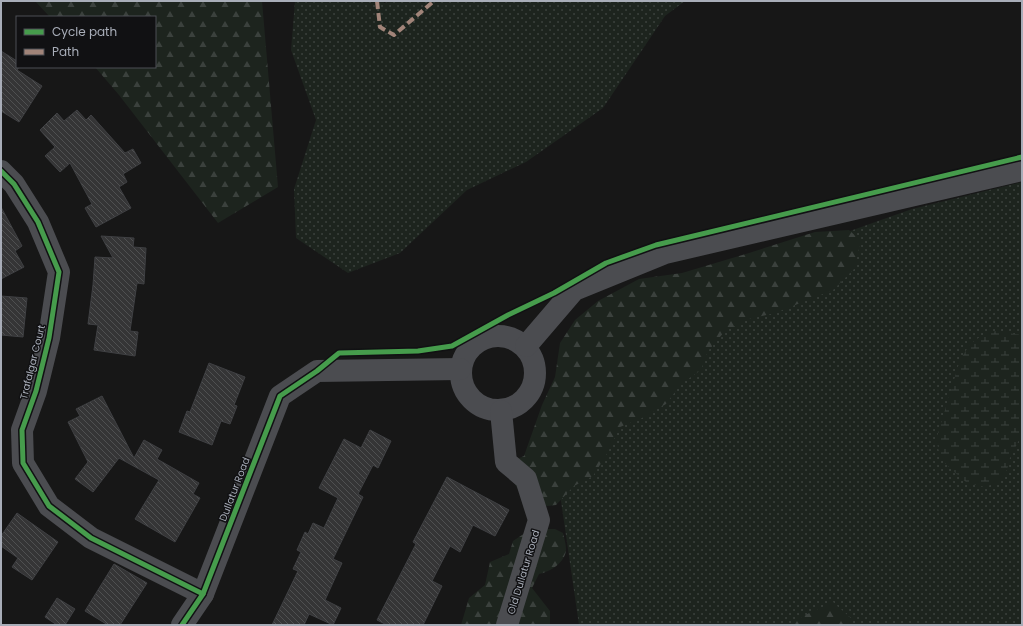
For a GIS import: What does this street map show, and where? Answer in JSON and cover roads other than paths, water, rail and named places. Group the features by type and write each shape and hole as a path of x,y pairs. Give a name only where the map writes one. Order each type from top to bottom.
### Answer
{"street":[{"path":"526,346 574,290 665,253 1022,170"},
{"name":"Trafalgar Court","path":"1,171 14,184 38,222 59,272 49,338 36,391 22,430 23,463 50,506 91,538 203,594"},
{"path":"500,335 509,336 526,346 532,355 536,371 535,384 525,400 518,406 501,411 482,407 470,398 462,386 460,370 462,363 471,347 479,340 500,335"},
{"name":"Dullatur Road","path":"182,625 203,594 280,396 316,371 460,370"},
{"name":"Old Dullatur Road","path":"501,411 506,462 526,479 539,520 507,625"}]}
